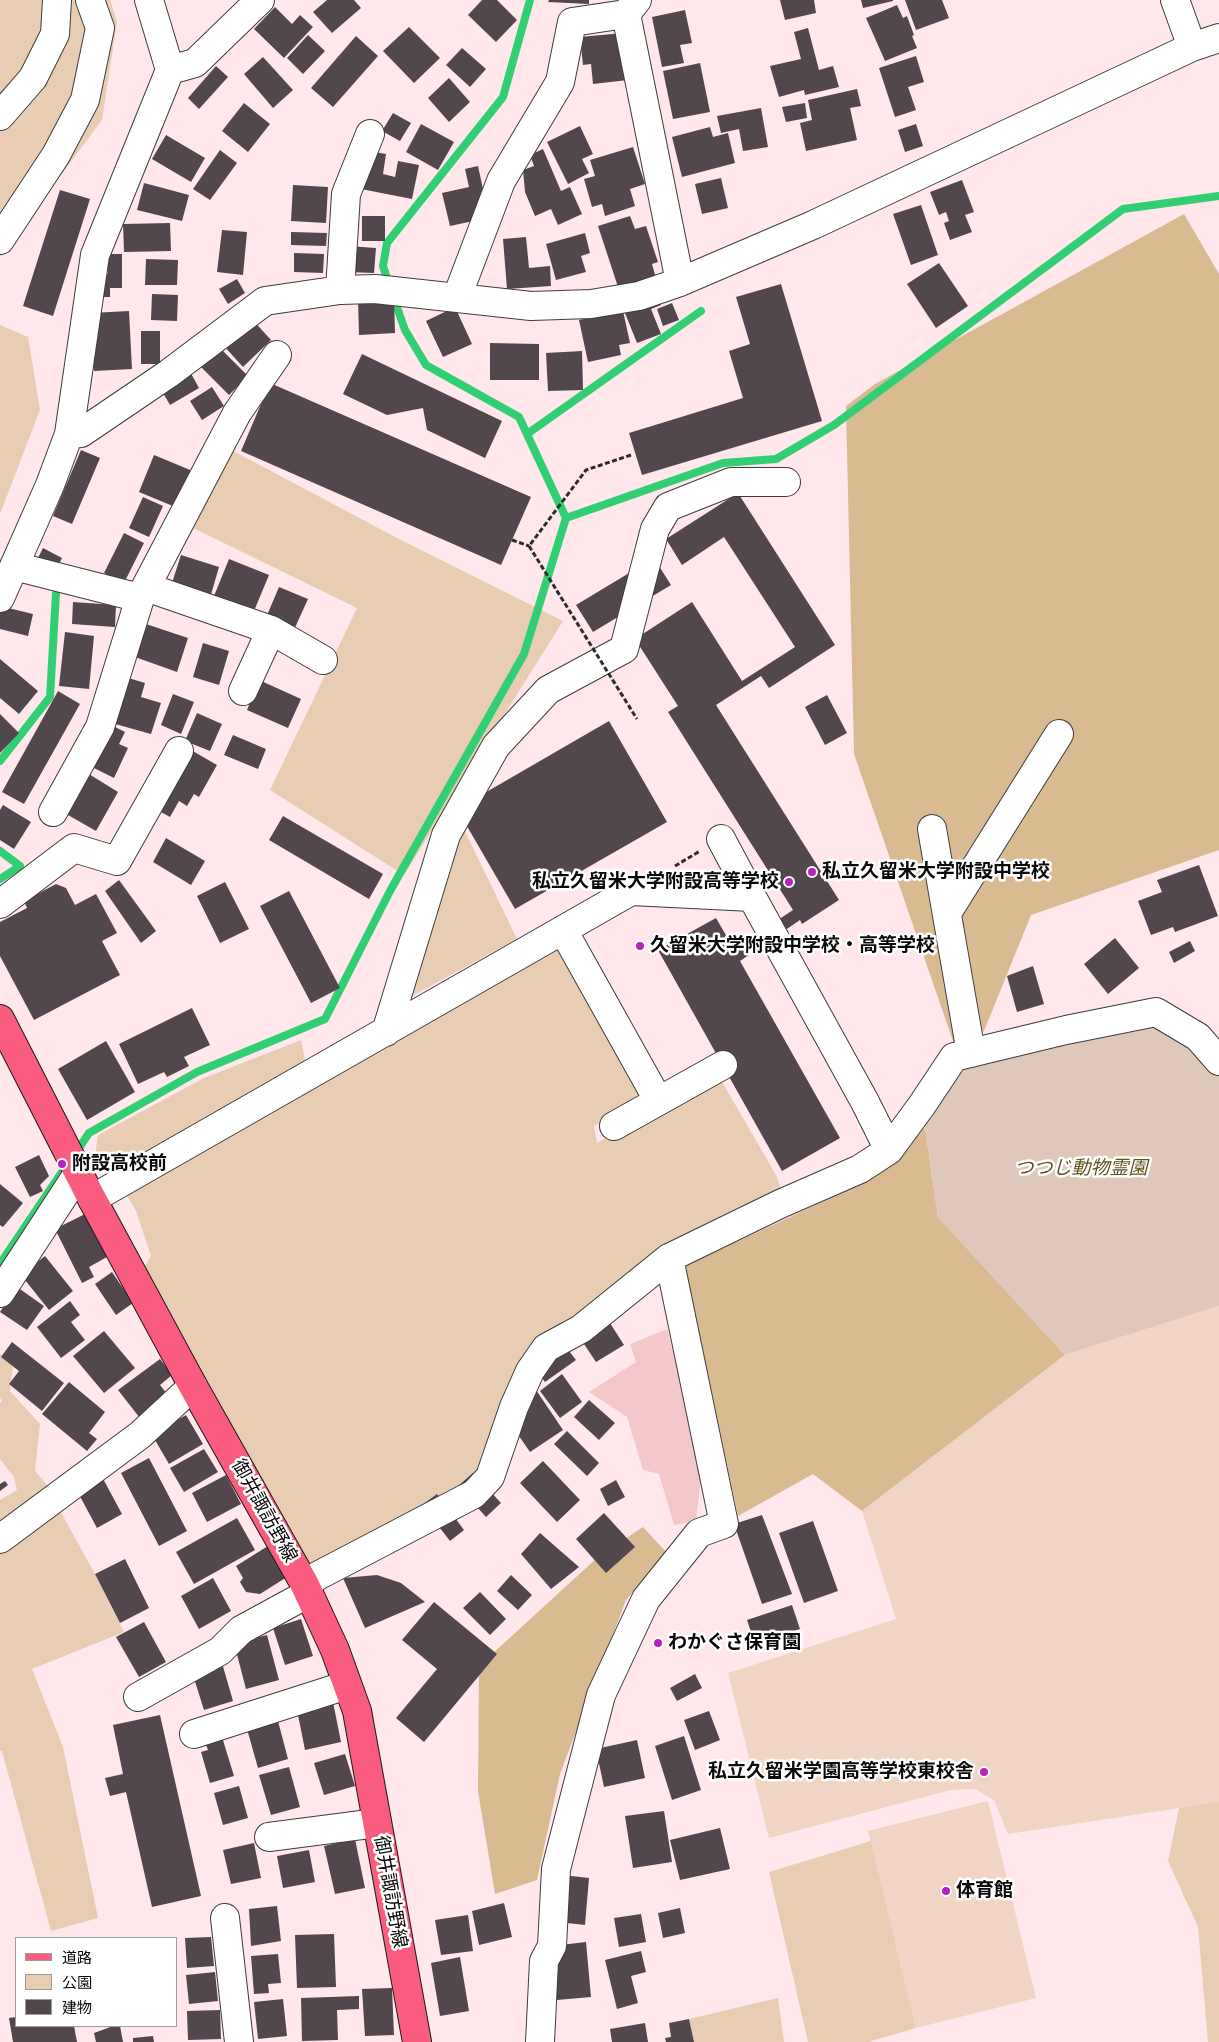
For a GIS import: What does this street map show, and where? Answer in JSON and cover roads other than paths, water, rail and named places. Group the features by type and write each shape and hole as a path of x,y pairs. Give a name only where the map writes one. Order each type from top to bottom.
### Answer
{"main road":[{"name":"御井諏訪野線","path":"0,1020 92,1199 193,1386 307,1588 335,1650 357,1710 417,2042"}],"street":[{"path":"0,116 33,78 56,34 57,0"},
{"path":"0,240 56,155 85,100 100,28 90,0"},
{"path":"0,598 50,485 69,434 95,255 170,70 149,0"},
{"path":"170,70 195,63 260,0"},
{"path":"1175,0 1192,47"},
{"path":"457,297 501,181 560,82 572,22 632,7 680,282"},
{"path":"69,434 82,433 168,374 265,301 340,290 375,289 531,306 591,304 639,296 680,282 813,225 1192,47 1219,38"},
{"path":"340,290 346,194 370,134"},
{"path":"54,812 100,727 143,593 237,414 277,355"},
{"path":"386,1032 446,835 496,746 548,690 624,649 655,529 668,507 731,482 786,482"},
{"path":"14,566 143,593 271,630 323,660"},
{"path":"243,690 271,630"},
{"path":"947,913 1059,734"},
{"path":"0,904 74,848 118,861 179,751"},
{"path":"932,830 971,1053"},
{"path":"721,839 865,1102 889,1150"},
{"path":"92,1199 631,891 752,897"},
{"path":"563,930 658,1100"},
{"path":"138,1697 220,1650 241,1630 307,1588 474,1494 490,1478 514,1407 530,1371 546,1348 581,1329 669,1258 780,1204 860,1169 889,1150 954,1057 1156,1012 1198,1037 1219,1061"},
{"path":"614,1126 722,1065"},
{"path":"0,1294 79,1172"},
{"path":"540,2042 544,1961 552,1946 556,1869 576,1784 601,1695 646,1599 699,1533 724,1524 669,1258"},
{"path":"0,1539 140,1435 193,1386"},
{"path":"194,1734 347,1685"},
{"path":"269,1837 377,1823"},
{"path":"225,1918 239,2042"}],"waterway":[{"path":"389,285 383,266 387,243 503,97 530,0"},
{"path":"75,1154 89,1133 197,1072 325,1019 390,891 524,654 566,518 723,463 776,459 834,425 1123,209 1219,196"},
{"path":"393,296 405,330 426,365 519,417 566,518"},
{"path":"527,434 701,311"},
{"path":"0,761 50,697 56,593"},
{"path":"0,851 20,866 0,879"},
{"path":"0,1264 68,1163"}],"place":[{"name":"私立久留米大学附設中学校","path":"812,872"},
{"name":"私立久留米大学附設高等学校","path":"789,882"},
{"name":"久留米大学附設中学校・高等学校","path":"640,946"},
{"name":"附設高校前","path":"62,1164"},
{"name":"わかぐさ保育園","path":"658,1643"},
{"name":"私立久留米学園高等学校東校舎","path":"984,1772"},
{"name":"体育館","path":"946,1891"}],"park label":[{"name":"つつじ動物霊園","path":"1081,1169"}]}
